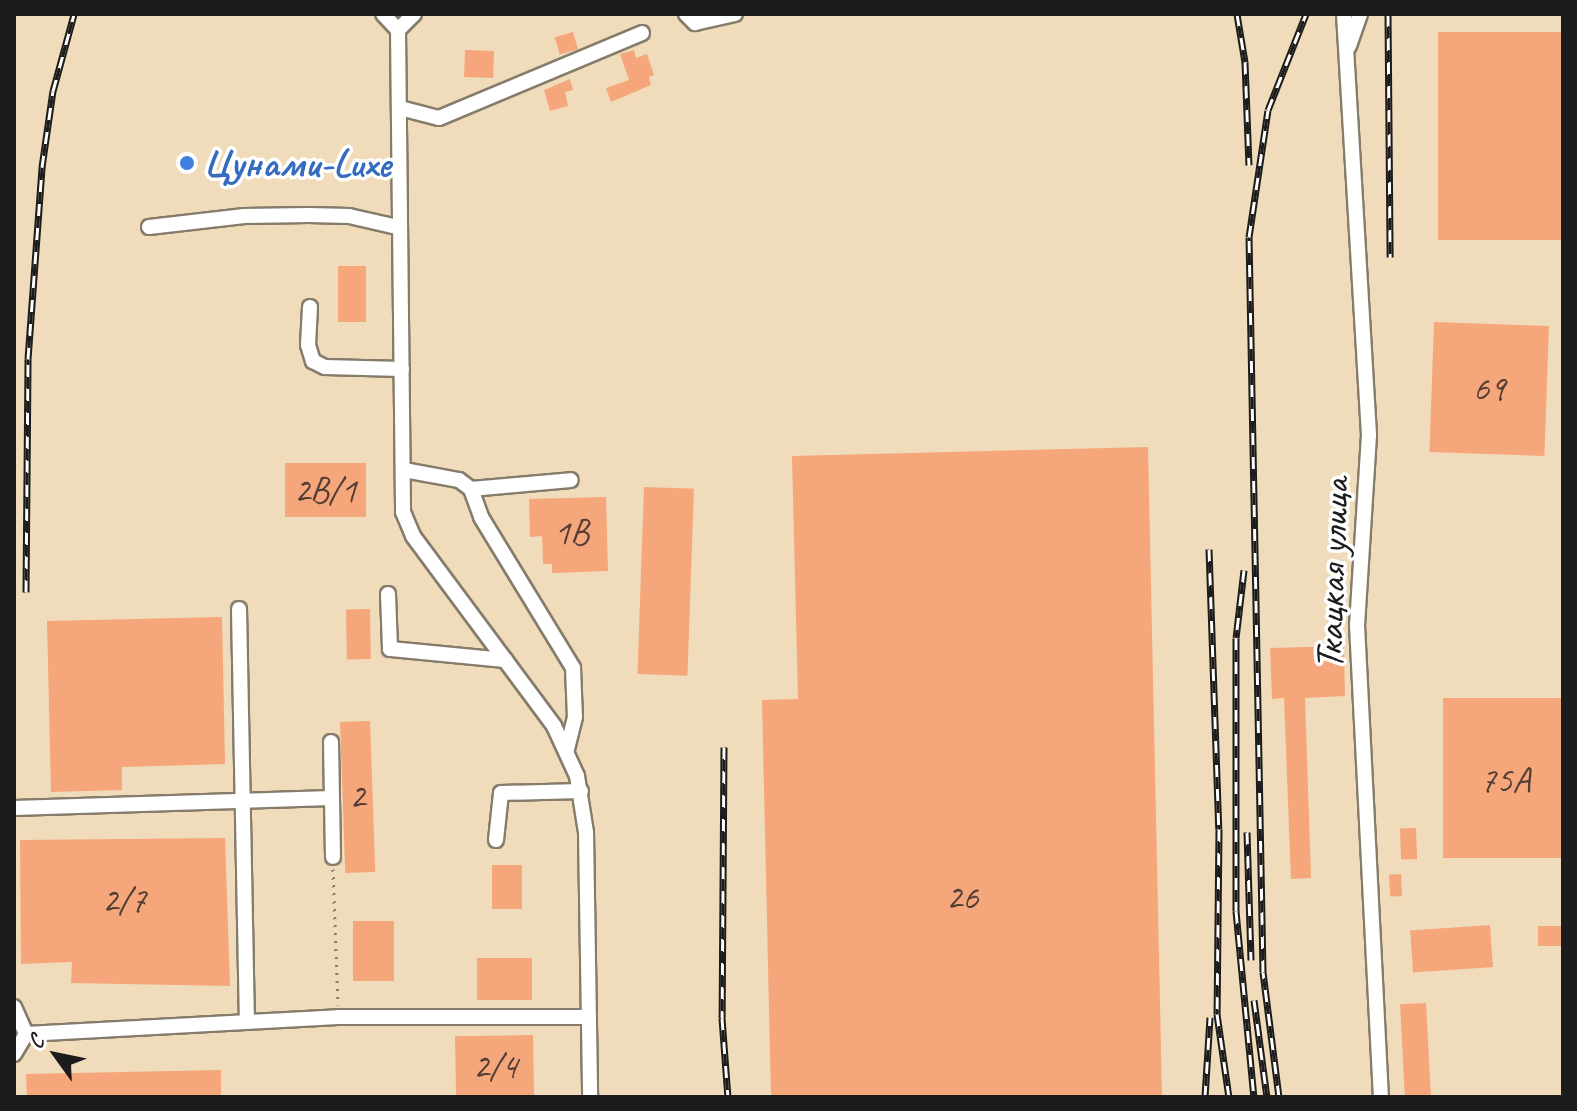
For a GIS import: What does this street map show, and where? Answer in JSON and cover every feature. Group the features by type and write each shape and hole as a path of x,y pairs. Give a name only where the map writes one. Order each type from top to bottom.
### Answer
{"street":[{"path":"383,14 398,30 397,227 406,524 567,750 581,791 586,832 590,1097"},
{"path":"398,30 414,14"},
{"path":"691,18 735,14"},
{"name":"Ткацкая улица","path":"1344,14 1369,435 1357,625 1381,1097"},
{"name":"Ткацкая улица","path":"1346,54 1360,14"},
{"path":"400,108 439,118 642,33"},
{"path":"149,227 244,216 309,215 349,216 397,227"},
{"path":"310,307 308,345 313,361 325,367 402,369"},
{"path":"404,470 459,480 471,489 481,517 573,668 575,717 567,750"},
{"path":"471,489 571,480"},
{"path":"388,594 390,649 505,660"},
{"path":"239,609 247,1021"},
{"path":"331,742 333,857"},
{"path":"496,840 501,793 581,791"},
{"path":"14,808 332,798"},
{"path":"14,1007 26,1034"},
{"path":"26,1034 338,1017 589,1017"},
{"path":"14,1054 26,1034"}],"path":[{"path":"333,857 338,1017"}],"building":[{"path":"573,32 578,49 560,55 555,37"},
{"path":"1438,32 1563,32 1563,240 1438,240"},
{"path":"465,50 494,51 493,78 464,77"},
{"path":"634,50 636,58 647,54 654,75 649,77 651,85 611,102 606,88 629,80 620,54"},
{"path":"570,79 573,90 565,92 568,106 550,111 544,90"},
{"path":"338,266 366,266 366,322 338,322"},
{"path":"1434,322 1549,326 1544,456 1429,452"},
{"path":"1148,447 1162,1096 771,1097 762,700 798,699 792,456"},
{"path":"285,463 366,463 366,517 285,517"},
{"path":"644,487 694,489 687,676 637,674"},
{"path":"606,497 608,571 552,573 552,564 543,564 542,536 530,537 529,499"},
{"path":"346,609 370,609 371,659 347,659"},
{"path":"222,617 225,764 122,767 122,790 51,792 47,621"},
{"path":"1344,646 1345,696 1305,698 1311,878 1291,879 1284,698 1272,699 1270,648"},
{"path":"1443,698 1563,698 1563,858 1443,858"},
{"path":"370,721 375,872 345,873 340,722"},
{"path":"1416,828 1417,859 1401,860 1400,829"},
{"path":"225,838 230,986 71,983 72,962 21,964 20,840"},
{"path":"492,865 522,865 522,909 492,909"},
{"path":"1401,874 1402,896 1390,897 1389,875"},
{"path":"353,921 394,921 394,981 353,981"},
{"path":"1490,925 1493,967 1413,972 1410,931"},
{"path":"1538,926 1563,926 1563,946 1538,946"},
{"path":"477,958 532,958 532,1000 477,1000"},
{"path":"1426,1003 1431,1097 1405,1097 1400,1004"},
{"path":"533,1035 534,1097 456,1097 455,1036"},
{"path":"221,1070 221,1097 27,1097 26,1074"}],"railway":[{"path":"26,592 28,359 42,167 53,91 74,14"},
{"path":"1237,14 1245,62 1249,165"},
{"path":"1279,1097 1263,972 1249,237 1268,110 1306,14"},
{"path":"1388,14 1390,257"},
{"path":"1209,549 1219,829 1217,1014 1229,1097"},
{"path":"1244,570 1236,638 1236,911 1254,1097"},
{"path":"724,747 722,1018 728,1097"},
{"path":"1247,832 1251,960"},
{"path":"1254,1000 1267,1097"},
{"path":"1205,1097 1210,1017"}],"place":[{"name":"Цунами-Luxe","path":"187,163"}]}
